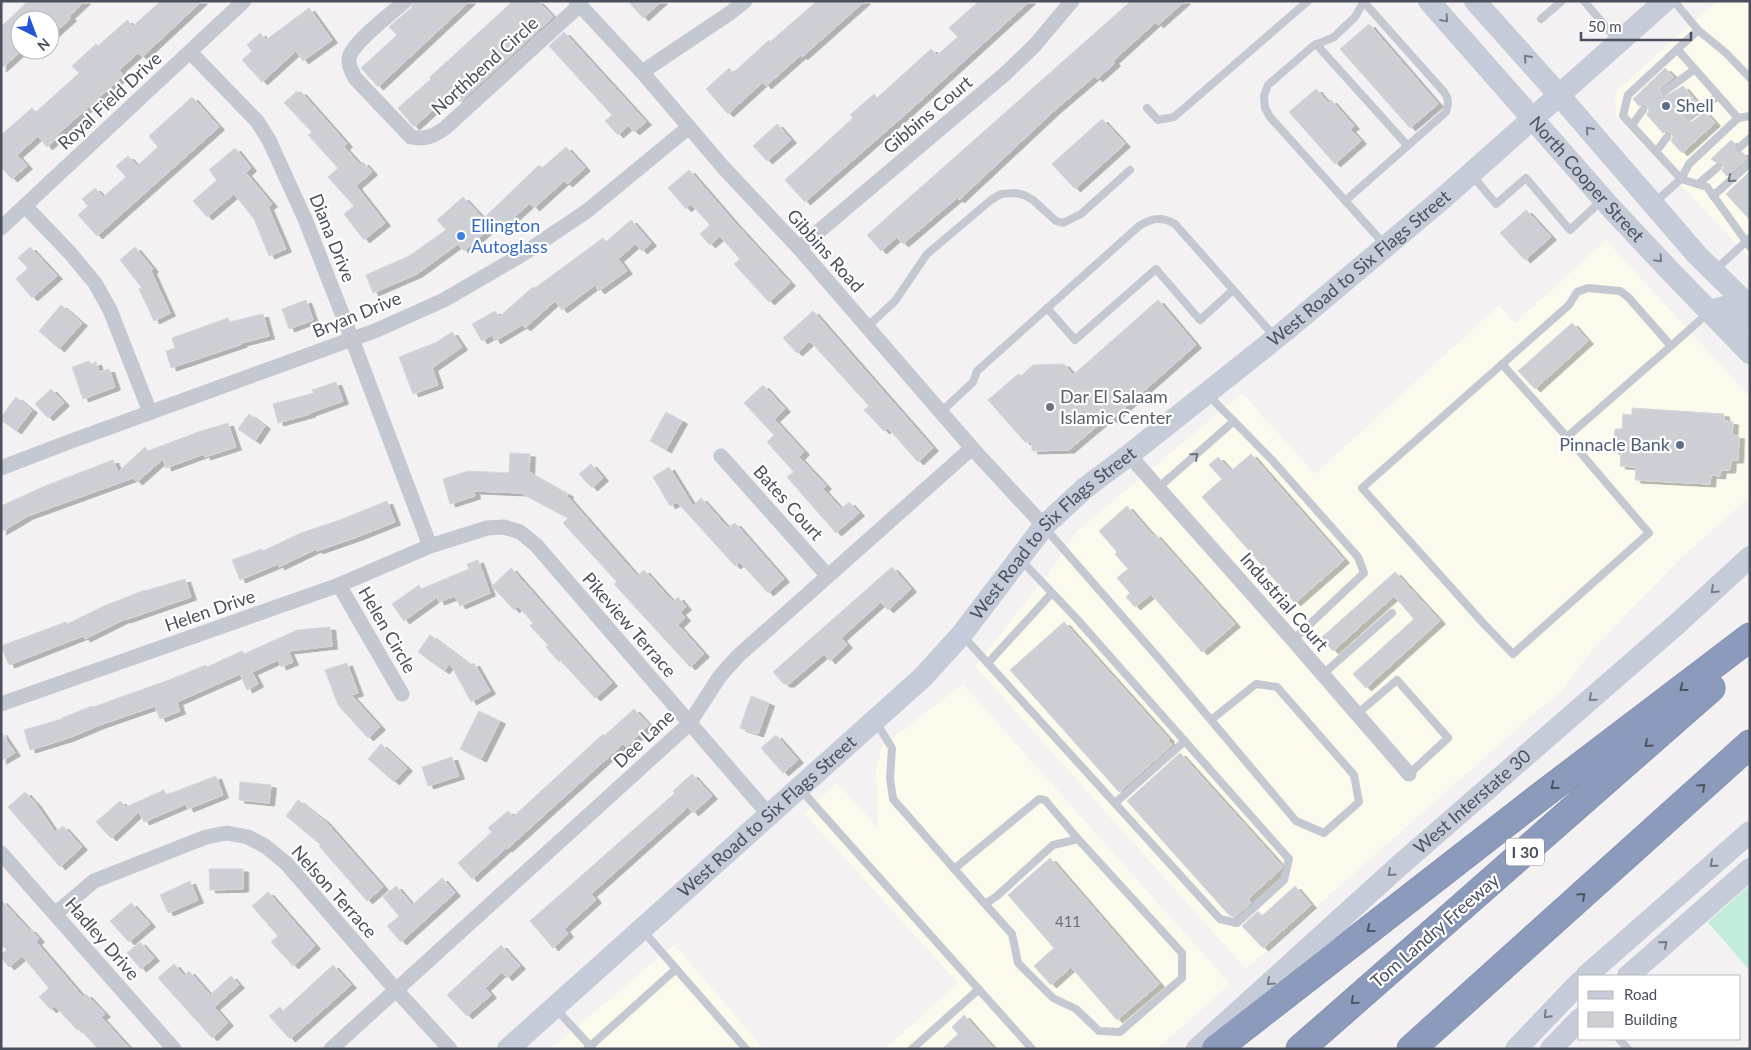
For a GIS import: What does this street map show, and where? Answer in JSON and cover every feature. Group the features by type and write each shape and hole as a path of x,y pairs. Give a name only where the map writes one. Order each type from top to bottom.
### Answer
{"highway":[{"path":"1216,1049 1541,796 1750,637"},
{"name":"Tom Landry Freeway","path":"1300,1049 1750,654"},
{"path":"1411,1049 1750,744"},
{"path":"1433,1049 1545,928"}],"main road":[{"name":"North Cooper Street","path":"1429,1 1672,274 1750,353"},
{"name":"North Cooper Street","path":"1475,1 1653,204 1714,271 1750,306"},
{"name":"West Road to Six Flags Street","path":"508,1049 923,677 962,634 1044,526 1085,488 1207,394 1386,246 1665,1"},
{"path":"1709,311 1729,306 1750,324"},
{"name":"West Interstate 30","path":"1197,1049 1400,865 1678,624 1750,557"},
{"path":"1587,975 1750,832"},
{"path":"1629,975 1750,869"},
{"path":"1516,1049 1578,984"},
{"path":"1551,1049 1578,1021"}],"street":[{"name":"Royal Field Drive","path":"1,228 244,1"},
{"name":"Northbend Circle","path":"405,1 356,46 350,56 349,66 354,78 411,137 421,139 434,136 445,128 578,3"},
{"path":"642,72 745,1"},
{"name":"Gibbins Court","path":"799,248 1005,74 1035,45 1072,1"},
{"name":"Gibbins Road","path":"578,3 799,248 972,448 1044,526"},
{"name":"Diana Drive","path":"190,52 257,121 270,140 305,218 430,546"},
{"name":"Bryan Drive","path":"1,468 377,330 444,300 523,254 587,211 689,127"},
{"path":"25,206 70,252 95,283 110,310 150,412"},
{"name":"Dee Lane","path":"331,1049 689,724 720,676 738,656 972,448"},
{"name":"Industrial Court","path":"1129,455 1409,774"},
{"name":"Bates Court","path":"720,456 827,575"},
{"name":"Pikeview Terrace","path":"430,546 486,528 504,527 520,532 536,545 770,816"},
{"name":"Helen Drive","path":"1,704 340,585 430,546"},
{"name":"Helen Circle","path":"340,585 402,694"},
{"name":"Nelson Terrace","path":"55,914 94,881 104,877 206,837 227,833 248,837 265,846 286,862 396,990 450,1049"},
{"name":"Hadley Drive","path":"1,853 174,1049"}],"lane":[{"path":"1147,108 1158,120 1174,117 1308,1"},
{"path":"1345,201 1446,112 1448,106 1448,98 1363,1 1355,17 1334,37 1316,44 1268,85 1264,96 1265,108 1270,117 1345,201 1386,246"},
{"path":"1541,19 1562,1"},
{"path":"1584,1 1619,42"},
{"path":"1674,1 1698,30 1726,53 1750,78"},
{"path":"1698,30 1628,95 1624,116 1681,179 1707,187 1748,242 1714,271"},
{"path":"1316,44 1407,146"},
{"path":"1677,49 1738,118"},
{"path":"1665,91 1695,69"},
{"path":"1689,117 1718,96"},
{"path":"1632,125 1643,110"},
{"path":"1653,204 1681,179 1689,164 1738,118 1750,116"},
{"path":"1656,152 1667,137"},
{"path":"1739,148 1750,138"},
{"path":"1713,196 1750,163"},
{"path":"1698,184 1718,166"},
{"path":"867,327 895,302 927,254 991,200 1007,192 1024,195 1033,200 1056,221 1062,223 1081,214 1130,170"},
{"path":"1471,173 1496,204 1526,178 1570,230 1603,198"},
{"path":"941,412 973,382 977,371 1148,220 1158,218 1175,224 1276,338"},
{"path":"1047,308 1075,340 1156,269 1200,320 1233,290"},
{"path":"1502,364 1649,533 1514,654 1362,488 1502,364 1570,305 1577,292 1588,288 1620,291 1628,297 1671,346"},
{"path":"1567,437 1709,311"},
{"path":"1207,394 1272,460 1358,556 1364,573 1293,640"},
{"path":"1158,488 1234,421"},
{"path":"1044,526 1212,720 1296,821 1324,833 1359,802 1354,775 1277,687 1256,684 1212,720"},
{"path":"962,634 1220,919 1237,923 1284,880 1290,859 1020,559"},
{"path":"988,663 1052,593"},
{"path":"1323,674 1392,614"},
{"path":"1357,714 1397,680 1448,738 1409,774"},
{"path":"875,720 892,748 890,778 893,799 954,869 1012,934 1018,962 1053,998 1076,1009 1099,1031 1120,1032 1182,978 1182,953 1045,800 1039,799 954,869"},
{"path":"1115,803 1185,741"},
{"path":"800,788 1032,1049"},
{"path":"985,904 997,896 1053,845 1078,839"},
{"path":"642,930 746,1049"},
{"path":"555,1007 590,1048 676,969"},
{"path":"912,1049 979,990"}],"shaded area":[{"path":"1717,1 1750,1 1750,258 1616,117 1615,92"},
{"path":"1606,240 1750,397 1750,497 1681,558 1595,647 1560,693 1246,969 975,666 1049,573 1076,532 1242,393 1315,474 1499,305 1515,323"},
{"path":"963,684 1230,984 1157,1049 885,1049 958,983 804,813 837,783 878,828 876,771 882,746"},
{"path":"674,944 764,1049 551,1049"}],"green space":[{"path":"1750,885 1750,971 1708,922"}],"building":[{"path":"28,1 85,1 69,16 71,18 60,28 60,10 19,10"},
{"path":"161,1 202,1 142,57 138,53 119,70 124,75 57,135 58,137 47,147 38,136 17,155 27,166 12,179 1,167 1,135 32,108 36,112 79,73 72,66 96,44 98,46 127,20 133,26"},
{"path":"414,1 470,1 378,87 361,68 397,35 389,27 411,8"},
{"path":"513,1 538,1 553,17 460,102 452,93 414,127 398,108"},
{"path":"628,1 662,1 643,18"},
{"path":"817,1 865,1 802,57 801,55 766,86 763,82 728,114 706,89 729,68 733,73 769,40 770,42"},
{"path":"979,1 1030,1 907,113 805,202 785,180 853,118 850,115 874,94 877,98 931,49 937,55 958,37 949,28"},
{"path":"1131,1 1185,1 1158,25 1156,22 1113,61 1115,63 1097,79 1095,76 1054,111 959,200 957,198 903,244 897,237 881,251 867,235"},
{"path":"309,8 332,40 303,61 296,51 262,82 242,60 252,51 247,45 260,33 266,40"},
{"path":"10,18 11,60 1,69 1,27"},
{"path":"1369,24 1438,104 1410,128 1340,49"},
{"path":"564,32 646,122 634,132 628,126 618,135 605,121 612,115 549,46"},
{"name":"Shell","path":"1665,68 1674,77 1660,88 1661,95 1666,96 1683,86 1698,104 1684,114 1685,121 1692,122 1705,112 1715,123 1682,153 1671,141 1673,137 1671,133 1667,131 1663,133 1647,115 1649,110 1647,106 1643,104 1639,106 1633,99"},
{"path":"1316,89 1328,103 1331,100 1354,126 1350,129 1361,141 1335,164 1289,112"},
{"path":"296,92 301,92 347,144 344,147 360,165 363,162 372,172 356,186 385,223 364,240 344,214 354,206 328,177 338,168 308,135 312,132 284,103"},
{"path":"192,97 219,127 97,236 78,215 88,206 82,199 95,188 103,197 126,177 116,166 128,156 137,166 158,147 149,136"},
{"path":"1102,119 1125,144 1075,189 1052,164"},
{"path":"777,124 791,140 767,161 753,146"},
{"path":"1731,140 1735,144 1735,151 1738,153 1742,152 1748,158 1727,176 1722,171 1724,166 1722,163 1711,159"},
{"path":"566,147 585,168 567,184 564,181 534,208 530,203 499,231 486,216 539,165 542,168"},
{"path":"235,148 251,168 246,173 272,204 268,207 286,249 269,256 254,219 234,194 207,217 193,201 217,180 209,170"},
{"path":"689,170 790,283 769,302 734,264 740,259 720,236 710,245 700,234 710,225 691,204 686,209 668,188"},
{"path":"1750,171 1750,220 1726,194"},
{"path":"463,197 491,227 464,251 458,244 417,274 373,293 366,275 409,256 446,230 437,220"},
{"path":"1526,210 1551,237 1525,260 1500,233"},
{"path":"631,220 651,243 642,251 635,244 618,259 627,271 599,291 595,285 562,310 555,301 525,328 522,325 495,341 492,335 482,341 472,324 495,311 499,317 533,287 535,288 603,238 606,242"},
{"path":"30,247 57,276 32,298 16,279 28,268 18,258"},
{"path":"135,247 153,269 151,271 170,313 154,321 139,289 142,288 120,260"},
{"path":"306,300 313,320 289,329 282,309"},
{"path":"1158,300 1196,345 1111,420 1108,417 1069,450 1032,451 1032,442 1025,442 988,400 1017,375 1022,375 1033,365 1064,364 1073,375"},
{"path":"61,305 82,323 59,349 39,331"},
{"path":"813,311 933,448 918,462 888,428 884,431 864,410 869,406 810,341 797,353 783,338"},
{"path":"263,314 269,336 241,343 171,368 166,351 175,348 172,338 228,318 230,322"},
{"path":"1572,323 1588,341 1535,389 1518,371"},
{"path":"452,332 462,347 432,368 438,385 413,394 399,357 435,343"},
{"path":"89,361 91,364 96,362 99,372 109,369 115,387 83,399 72,367"},
{"path":"336,382 343,401 310,414 278,423 273,404 314,393 312,390"},
{"path":"763,385 785,409 774,419 804,452 799,457 826,486 823,489 841,509 849,502 859,513 836,533 787,477 794,472 767,442 774,435 744,403"},
{"path":"51,389 64,403 48,418 35,404"},
{"path":"16,397 32,410 16,431 1,420 1,417"},
{"path":"1632,408 1724,414 1724,421 1733,422 1732,435 1739,436 1738,460 1731,460 1730,470 1721,470 1720,476 1711,475 1710,484 1635,480 1636,467 1620,466 1621,452 1613,451 1615,429 1622,429 1623,414 1632,415"},
{"path":"666,412 682,421 666,450 650,441"},
{"path":"249,414 265,426 255,441 238,429"},
{"path":"228,423 236,447 205,457 204,454 166,468 163,459 137,482 133,478 28,516 1,532 1,506 45,486 113,460 118,472 145,447 148,451"},
{"path":"510,453 530,454 529,472 568,494 567,496 637,576 644,570 673,602 678,597 686,607 680,612 685,618 678,625 704,654 690,667 614,584 617,582 563,523 568,518 521,493 474,491 475,496 450,504 443,479 468,471 509,473"},
{"path":"1251,454 1344,560 1295,603 1202,497 1222,479 1209,465 1218,457 1231,471"},
{"path":"591,464 603,478 592,488 579,474"},
{"path":"669,467 693,506 701,498 728,528 735,523 784,579 768,593 740,562 735,566 677,502 670,506 653,477"},
{"path":"387,501 395,522 317,551 316,549 279,567 278,564 240,580 232,560 262,549 263,551 301,533"},
{"path":"1127,506 1153,536 1155,534 1235,624 1202,652 1151,594 1135,607 1126,597 1130,593 1117,578 1128,569 1115,554 1117,552 1099,531"},
{"path":"478,560 490,593 460,606 455,596 439,602 437,597 404,621 392,604 419,585 421,589 469,569 467,564"},
{"path":"892,567 911,589 888,610 881,602 841,638 847,645 830,661 824,654 789,684 784,684 773,672"},
{"path":"511,568 612,683 595,698 546,647 548,645 530,626 533,623 518,606 514,610 492,586"},
{"path":"1395,572 1440,621 1366,688 1353,674 1414,619 1394,596 1333,651 1321,638"},
{"path":"185,579 191,597 125,619 85,639 83,636 9,665 1,646 66,622 67,624 104,606 145,590"},
{"path":"1064,622 1169,739 1172,745 1119,792 1010,670"},
{"path":"330,627 332,646 288,651 293,662 281,667 278,660 252,672 258,684 247,690 240,674 177,702 180,711 160,719 155,706 69,738 30,750 24,730 62,719 92,706 169,680 206,665 207,667 242,651 244,654 297,630"},
{"path":"430,635 470,665 474,663 490,691 471,702 450,663 444,671 418,652"},
{"path":"347,663 358,693 351,695 380,727 368,738 338,705 325,670"},
{"path":"751,696 769,703 758,734 740,728"},
{"path":"634,709 649,725 626,747 623,744 472,879 458,863 492,832 488,828 508,811 513,817 603,734 604,736"},
{"path":"479,711 500,721 481,759 460,749"},
{"path":"1,732 15,753 1,761"},
{"path":"776,735 798,760 783,773 761,748"},
{"path":"381,744 407,768 394,782 368,759"},
{"path":"1180,753 1282,866 1248,899 1251,903 1235,917 1229,915 1127,801"},
{"path":"452,757 459,776 428,786 422,767"},
{"path":"692,774 712,796 693,813 688,807 591,894 596,900 564,929 568,934 553,948 530,921 675,793 673,791"},
{"path":"216,776 223,795 188,809 186,804 144,822 139,812 111,838 96,822 120,801 126,807 164,790 166,795"},
{"path":"240,782 271,785 269,803 239,800"},
{"path":"25,792 36,804 55,832 63,826 82,847 60,867 8,807"},
{"path":"298,800 325,821 383,887 367,901 319,846 321,845 286,816"},
{"path":"1050,858 1159,984 1117,1020 1071,967 1051,985 1034,966 1054,948 1008,895"},
{"path":"209,869 243,869 243,889 210,890"},
{"path":"442,878 455,893 401,942 387,926 399,916 383,897 396,886 412,905"},
{"path":"190,881 198,900 168,913 160,895"},
{"path":"1295,886 1311,905 1263,948 1242,926 1258,911 1262,916"},
{"path":"268,892 315,946 293,966 271,942 278,936 252,906"},
{"path":"1,900 39,939 36,942 83,997 86,994 105,1014 101,1017 130,1049 98,1049 55,1006 51,1010 39,997 49,988 22,956 9,967 1,958 1,954 7,950 1,944"},
{"path":"131,903 150,924 129,942 110,921"},
{"path":"140,942 154,958 141,969 127,953"},
{"path":"501,945 520,966 507,978 502,972 485,988 491,995 467,1016 447,995"},
{"path":"174,964 184,976 189,971 210,995 231,976 239,985 214,1007 228,1023 212,1038 158,978"},
{"path":"333,965 351,985 290,1039 269,1016 280,1007 283,1011"},
{"path":"964,1015 994,1049 942,1049 958,1034 952,1027"}],"place":[{"name":"Shell","path":"1666,106"},
{"name":"Ellington Autoglass","path":"461,236"},
{"name":"Dar El Salaam Islamic Center","path":"1050,407"},
{"name":"Pinnacle Bank","path":"1680,445"}]}
